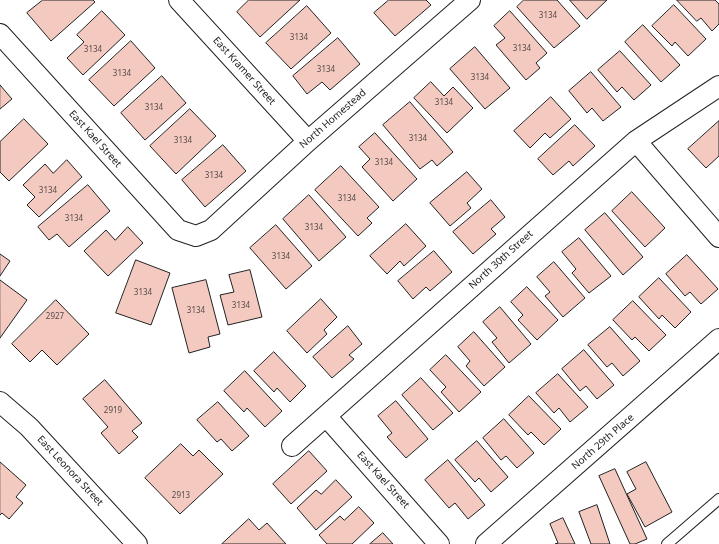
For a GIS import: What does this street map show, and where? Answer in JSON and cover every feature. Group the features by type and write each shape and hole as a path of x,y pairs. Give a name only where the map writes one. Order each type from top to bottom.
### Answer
{"street":[{"name":"East Kramer Street","path":"179,0 308,141"},
{"name":"North Homestead","path":"196,236 211,230 308,141 470,0"},
{"name":"East Kael Street","path":"0,34 178,230 196,236"},
{"name":"North 30th Street","path":"292,446 636,141 719,86"},
{"path":"636,141 719,237"},
{"name":"North 29th Place","path":"486,544 719,339"},
{"name":"East Leonora Street","path":"0,402 29,427 137,544"},
{"name":"East Kael Street","path":"326,416 439,544"}],"lane":[{"path":"667,544 719,499"}],"building":[{"path":"43,0 93,0 95,2 51,41 27,13"},
{"path":"249,0 300,0 260,37 237,12"},
{"path":"389,0 426,0 431,5 395,36 374,13"},
{"path":"524,0 557,0 580,26 554,48 517,7"},
{"path":"570,0 607,0 587,19"},
{"path":"677,0 715,0 719,4 719,24 712,31 701,18 697,21"},
{"path":"674,5 706,39 688,56 675,42 672,46 652,26"},
{"path":"307,6 331,33 291,69 266,43"},
{"path":"102,11 125,35 83,75 67,58 84,42 77,35"},
{"path":"510,11 547,53 536,63 540,68 526,80 496,45 505,38 494,26"},
{"path":"643,25 680,65 661,82 625,42"},
{"path":"338,38 360,64 330,90 322,82 307,94 293,76"},
{"path":"131,41 155,68 114,106 89,80"},
{"path":"475,47 510,88 485,109 450,69"},
{"path":"620,51 651,85 634,100 622,87 617,92 598,70"},
{"path":"591,72 621,107 603,121 592,108 587,113 569,91"},
{"path":"162,76 186,103 145,140 121,113"},
{"path":"431,82 444,96 453,87 473,108 447,133 414,98"},
{"path":"0,85 12,99 0,109"},
{"path":"551,97 571,119 550,138 545,133 530,148 514,131"},
{"path":"410,102 453,152 437,166 432,160 420,169 383,125"},
{"path":"190,109 216,136 176,174 150,146"},
{"path":"24,119 48,144 9,181 0,172 0,142"},
{"path":"719,121 719,156 706,168 688,149"},
{"path":"575,125 595,146 573,166 569,161 553,175 538,159"},
{"path":"375,133 417,179 393,201 362,167 370,159 359,147"},
{"path":"223,145 246,171 205,207 182,180"},
{"path":"67,160 82,177 39,217 27,205 35,197 23,185 45,164 53,173"},
{"path":"341,166 379,207 367,218 372,223 358,236 315,190"},
{"path":"467,172 482,189 467,203 471,208 450,226 430,203"},
{"path":"88,185 110,211 69,247 57,234 49,240 38,227"},
{"path":"632,192 665,228 645,247 612,211"},
{"path":"309,195 346,237 319,261 283,219"},
{"path":"491,200 505,217 491,229 496,234 473,254 453,232"},
{"path":"605,213 643,257 623,275 585,230"},
{"path":"406,224 426,246 404,266 400,261 387,274 370,256"},
{"path":"276,225 312,266 286,289 250,248"},
{"path":"128,227 143,243 108,276 84,251 106,230 115,240"},
{"path":"579,238 611,276 589,293 572,273 576,269 562,252"},
{"path":"434,251 452,272 430,291 426,287 413,299 398,281"},
{"path":"0,254 10,261 0,276"},
{"path":"687,255 718,289 701,304 690,292 685,296 666,274"},
{"path":"136,260 170,273 151,325 116,313"},
{"path":"554,262 585,298 563,317 545,296 550,292 537,277"},
{"path":"250,270 262,317 228,325 220,295 234,292 229,275"},
{"path":"659,278 691,312 675,328 662,315 659,319 639,297"},
{"path":"0,280 27,300 0,338"},
{"path":"206,280 220,334 208,337 210,347 189,353 172,288"},
{"path":"527,287 558,320 537,340 518,320 523,315 511,302"},
{"path":"321,299 337,317 324,330 327,334 307,353 287,331"},
{"path":"56,300 89,334 57,365 42,350 30,362 12,344"},
{"path":"633,301 666,335 649,351 635,337 632,340 613,320"},
{"path":"500,307 531,344 509,363 492,342 497,338 483,322"},
{"path":"348,326 362,344 349,355 354,359 332,378 313,357"},
{"path":"610,327 640,361 623,376 612,363 607,367 588,345"},
{"path":"474,332 505,367 484,386 466,366 470,361 458,347"},
{"path":"584,350 614,385 597,399 586,386 580,391 562,369"},
{"path":"274,352 306,386 290,402 277,388 274,392 254,371"},
{"path":"446,355 481,392 459,412 441,392 446,387 430,370"},
{"path":"245,371 282,411 265,427 247,408 244,412 224,391"},
{"path":"558,374 588,407 570,422 559,408 554,413 536,393"},
{"path":"421,378 453,413 433,430 402,395"},
{"path":"105,380 142,423 132,431 138,437 119,454 101,433 108,427 83,399"},
{"path":"529,396 561,429 544,445 531,432 528,435 509,415"},
{"path":"396,401 428,439 406,458 387,437 392,433 378,416"},
{"path":"218,402 249,436 232,451 221,439 217,442 197,420"},
{"path":"504,419 534,453 517,468 506,456 501,460 483,438"},
{"path":"477,441 508,477 491,492 479,478 475,482 455,460"},
{"path":"181,444 193,456 199,450 223,474 180,514 145,478"},
{"path":"309,451 327,471 291,504 273,484"},
{"path":"448,460 485,505 468,519 455,503 449,508 425,480"},
{"path":"0,462 26,485 16,497 23,503 9,519 2,513 0,515"},
{"path":"646,462 672,512 645,527 627,494 636,489 627,472"},
{"path":"615,469 647,539 635,544 630,544 599,476"},
{"path":"336,480 352,497 316,530 297,508 316,490 321,494"},
{"path":"597,505 610,544 591,544 579,512"},
{"path":"359,507 374,523 352,544 327,544 319,535 340,516 344,520"},
{"path":"563,518 575,544 555,544 558,543 550,524"},
{"path":"249,519 259,530 267,523 286,544 222,544"},
{"path":"383,533 393,544 370,544"}]}
